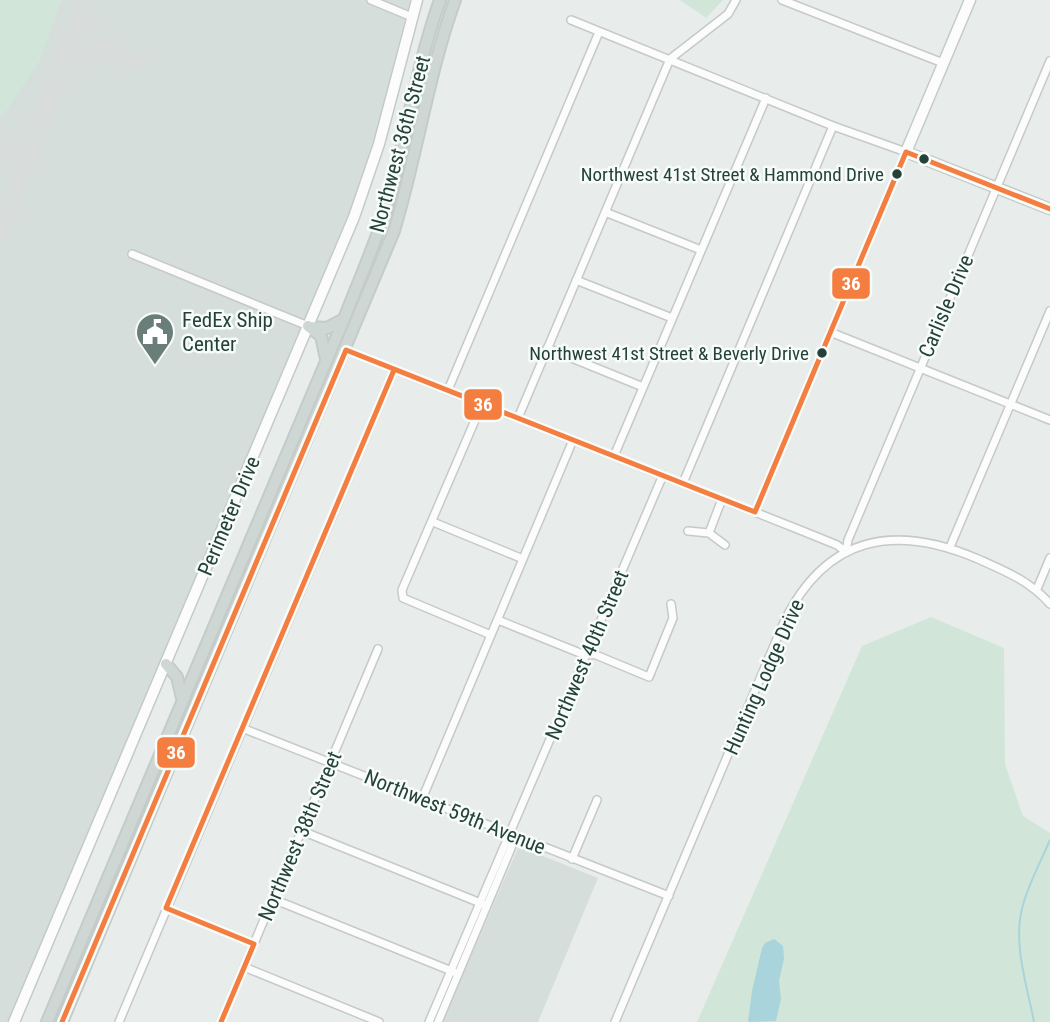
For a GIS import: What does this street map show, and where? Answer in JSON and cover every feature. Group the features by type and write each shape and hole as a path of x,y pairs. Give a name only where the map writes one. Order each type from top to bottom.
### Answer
{"main road":[{"name":"Northwest 36th Street","path":"47,1022 344,318 389,200 423,56 440,0"},
{"name":"Northwest 36th Street","path":"62,1022 394,231 437,58 455,0"},
{"path":"389,200 403,203"},
{"path":"309,326 327,328 344,318"},
{"path":"309,326 321,336 326,359"},
{"path":"256,525 270,531"},
{"path":"166,664 179,680 185,695 207,680 202,674 200,659"},
{"path":"152,773 158,795"},
{"path":"101,894 109,888 118,889 119,867 130,840 127,831"}],"street":[{"path":"371,0 411,17"},
{"name":"Perimeter Drive","path":"14,1022 309,326 368,179 417,0"},
{"path":"518,418 670,59 728,14 736,0"},
{"path":"782,0 943,64"},
{"path":"755,512 970,0"},
{"path":"571,20 833,126 1050,209"},
{"path":"448,390 599,32"},
{"name":"Carlisle Drive","path":"846,552 848,540 919,368 1050,61"},
{"path":"614,456 766,98"},
{"path":"682,483 833,126"},
{"path":"605,212 701,250"},
{"path":"132,254 309,326"},
{"path":"576,280 672,318"},
{"path":"950,547 1050,311"},
{"path":"830,332 1050,420"},
{"path":"547,348 643,387"},
{"path":"346,350 837,545 846,552"},
{"path":"119,1022 394,370"},
{"path":"482,404 402,590 403,598 491,635"},
{"path":"422,799 573,440"},
{"name":"Northwest 40th Street","path":"429,1022 454,972 483,904 504,843 510,835 663,475"},
{"path":"709,533 722,499"},
{"path":"433,522 523,559"},
{"path":"688,531 709,533 725,545"},
{"name":"Hunting Lodge Drive","path":"615,1022 792,607 812,579 846,552 874,543 926,541 950,547 1017,576 1037,589 1050,604"},
{"path":"1037,589 1050,558"},
{"path":"498,620 649,677 673,618 671,604"},
{"name":"Northwest 38th Street","path":"221,1022 378,649"},
{"name":"Northwest 59th Avenue","path":"242,728 669,896"},
{"path":"572,859 597,800"},
{"path":"302,831 483,904"},
{"path":"273,899 454,972"},
{"path":"166,908 254,944"},
{"path":"244,967 379,1022"},
{"name":"Northwest 40th Street","path":"438,1022 454,972"}],"shaded area":[{"path":"0,0 410,0 371,153 351,208 8,1022 0,1022"},
{"path":"518,848 598,878 538,1022 442,1022"}],"green space":[{"path":"0,0 61,0 40,60 0,116"},
{"path":"680,0 723,0 706,18"},
{"path":"931,617 1004,648 1005,764 1023,816 1050,833 1050,1022 697,1022 862,646"}],"water":[{"path":"774,939 783,946 784,959 779,981 781,999 776,1021 748,1022 762,948 765,943"}],"waterway":[{"path":"1034,1022 1022,964 1020,919 1028,889 1050,840"}],"taxiway":[{"path":"0,231 86,0"},
{"path":"84,7 88,30 93,37 108,49 137,62"},
{"path":"58,78 69,66 84,58 99,54 116,54"},
{"path":"0,160 33,129"}],"transit line":[{"name":"36","path":"906,152 1050,209"},
{"name":"36","path":"755,512 906,152"},
{"name":"36","path":"62,1022 346,350 755,512"},
{"name":"36","path":"221,1022 254,944 166,908 394,370"}],"place":[{"name":"Northwest 41st Street & Hammond Drive","path":"897,174"},
{"name":"Northwest 41st Street & Beverly Drive","path":"822,353"},
{"name":"FedEx Ship Center","path":"155,366"}]}
